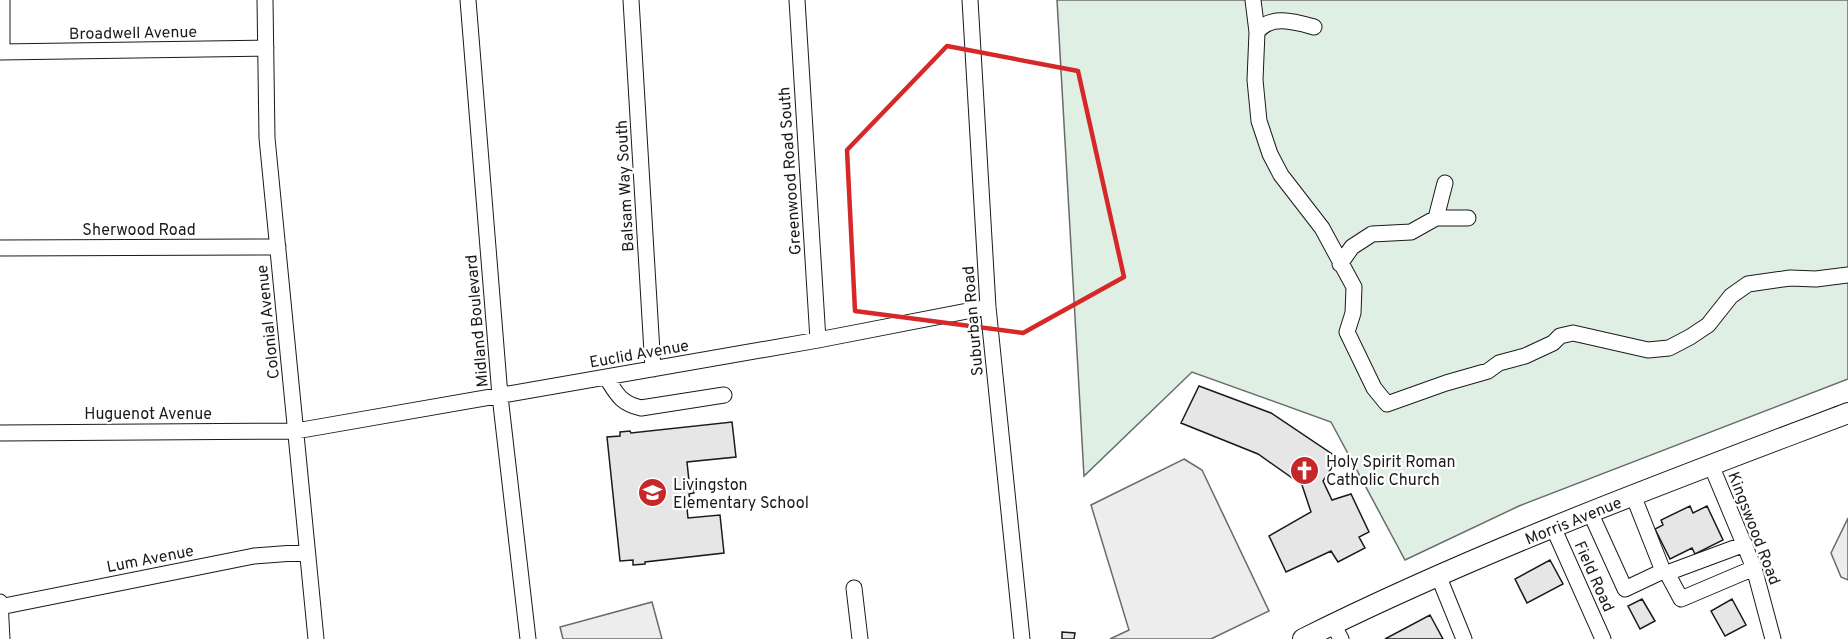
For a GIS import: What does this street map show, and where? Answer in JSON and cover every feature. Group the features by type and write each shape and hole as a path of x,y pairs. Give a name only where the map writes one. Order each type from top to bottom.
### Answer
{"main road":[{"name":"Morris Avenue","path":"1303,639 1337,631 1438,575 1633,495 1848,413"}],"street":[{"path":"1,52 2,0"},
{"name":"Colonial Avenue","path":"265,0 267,138 316,639"},
{"name":"Midland Boulevard","path":"468,0 500,396 528,639"},
{"name":"Balsam Way South","path":"631,0 653,369"},
{"name":"Greenwood Road South","path":"797,0 818,340"},
{"name":"Suburban Road","path":"970,0 988,307 1022,639"},
{"path":"1253,0 1257,32 1255,80 1259,121 1270,154 1281,175 1322,228 1354,287 1353,313 1347,332 1374,388 1387,404 1488,371 1499,363 1526,356 1560,336 1573,333 1648,350 1669,348 1690,338 1708,325 1731,296 1748,284 1790,278 1816,279 1848,275"},
{"path":"1257,32 1263,25 1278,21 1289,21 1314,27"},
{"name":"Broadwell Avenue","path":"1,52 266,48"},
{"path":"1436,218 1445,183"},
{"path":"1340,264 1352,247 1372,234 1411,232 1436,218 1468,218"},
{"name":"Sherwood Road","path":"0,248 278,246"},
{"name":"Euclid Avenue","path":"296,431 818,340 988,307"},
{"path":"606,377 621,400 628,405 641,408 724,395"},
{"name":"Huguenot Avenue","path":"0,433 296,431"},
{"name":"Kingswood Road","path":"1712,465 1754,568 1773,639"},
{"path":"1633,495 1665,572 1681,599 1754,568"},
{"path":"1590,512 1625,589 1665,572 1745,544"},
{"name":"Field Road","path":"1554,527 1603,639"},
{"name":"Lum Avenue","path":"0,605 254,556 307,552"},
{"path":"1438,575 1464,639"},
{"path":"854,588 860,639"},
{"path":"0,605 2,639"}],"highlighted area":[{"path":"947,46 1078,71 1124,277 1023,333 855,311 847,150"}],"green space":[{"path":"1057,0 1848,0 1848,379 1519,506 1405,560 1331,422 1192,372 1084,476"}],"shaded area":[{"path":"1184,459 1202,470 1269,611 1211,639 1110,639 1129,630 1091,505"},
{"path":"1848,518 1848,580 1841,577 1831,553"},
{"path":"652,602 662,639 563,639 560,627"}],"building":[{"name":"Holy Spirit Roman Catholic Church","path":"1199,386 1271,413 1338,458 1323,481 1332,500 1351,494 1369,532 1359,537 1365,548 1338,562 1331,551 1286,572 1269,536 1311,512 1302,485 1258,454 1181,423"},
{"name":"Livingston Elementary School","path":"732,422 736,457 687,462 689,481 693,481 694,493 689,494 690,499 686,499 688,518 720,515 724,553 633,565 633,560 620,561 607,437 620,436 620,432 630,431 631,433"},
{"path":"1690,506 1693,513 1707,506 1723,540 1695,554 1692,548 1670,559 1655,529 1663,525 1661,520"},
{"path":"1550,560 1563,584 1527,603 1515,579"},
{"path":"1642,599 1655,621 1640,629 1628,606"},
{"path":"1732,599 1746,625 1725,636 1711,611"},
{"path":"1430,615 1443,639 1385,639"},
{"path":"1062,632 1075,633 1074,639 1062,639"}],"place":[{"name":"Holy Spirit Roman Catholic Church","path":"1305,470"},
{"name":"Livingston Elementary School","path":"652,493"}]}
